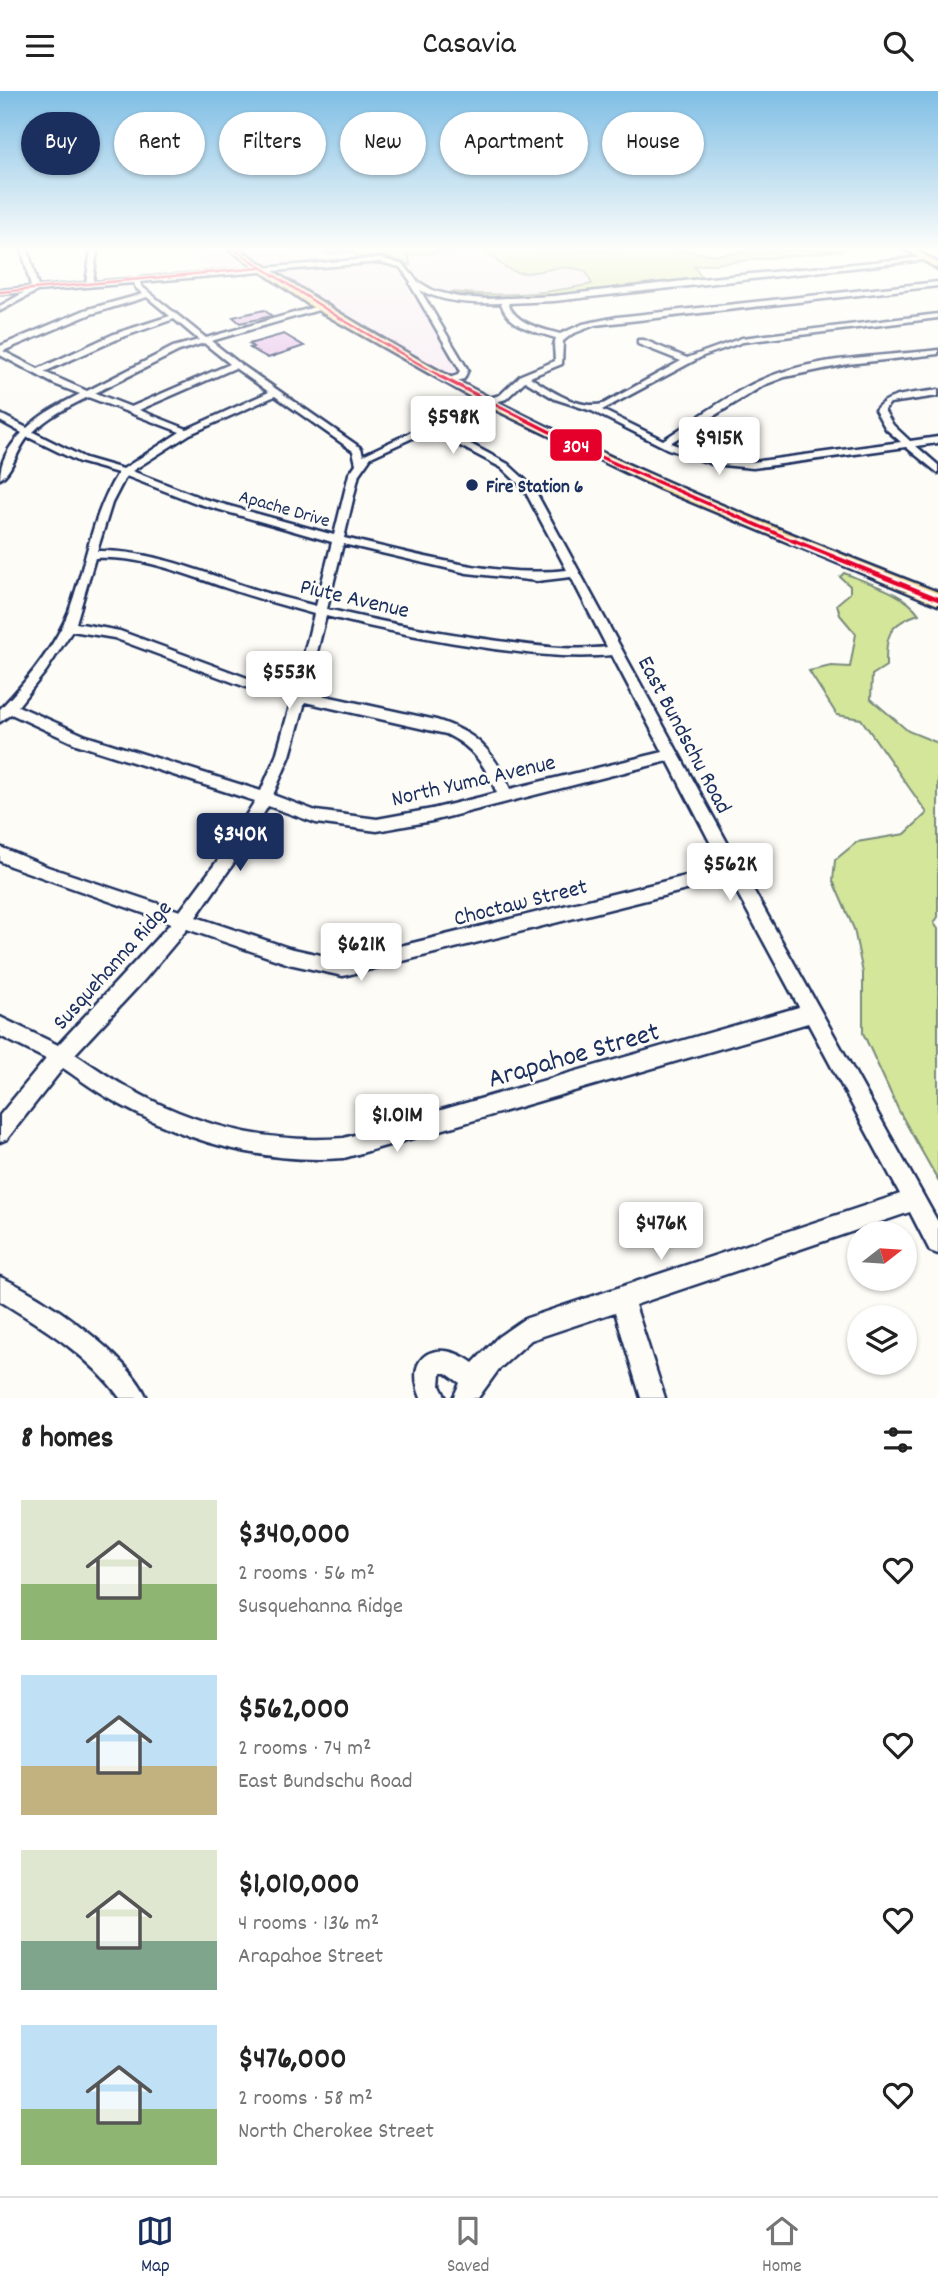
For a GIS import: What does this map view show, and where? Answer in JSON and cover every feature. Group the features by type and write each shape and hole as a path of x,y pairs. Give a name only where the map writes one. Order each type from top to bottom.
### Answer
{"highway":[{"path":"326,311 490,403 701,501 938,599"}],"street":[{"path":"0,350 88,311"},
{"path":"166,311 274,393 358,450 360,463 375,460 434,428 485,409 490,403 509,394 524,377 559,362 557,344 561,337 585,326 609,320 691,311"},
{"path":"1,471 11,450 46,415 154,359 202,340 305,311"},
{"path":"429,311 464,370 461,377 449,381"},
{"path":"507,311 514,319 561,337"},
{"path":"594,409 606,406 688,361 742,340 938,316"},
{"path":"38,372 117,336 173,317"},
{"path":"641,342 688,361"},
{"path":"0,350 38,372 86,394 187,432"},
{"path":"664,443 761,383 777,377 809,368 938,352"},
{"path":"130,411 236,365"},
{"path":"524,377 664,443 705,458 745,466 938,440"},
{"path":"5,713 69,626 113,492 124,472 187,432 274,393"},
{"path":"938,393 892,400 880,406 880,414 889,427 938,470"},
{"name":"Apache Drive","path":"0,417 82,460 124,472 200,502 338,540 467,569 537,577 575,573"},
{"name":"East Bundschu Road","path":"434,428 505,466 521,479 575,573 671,755 938,1243"},
{"name":"Susquehanna Ridge","path":"0,1132 24,1097 59,1055 183,921 226,861 264,798 280,765 354,474 360,463"},
{"name":"Piute Avenue","path":"91,555 121,553 148,557 250,592 392,629 561,654 615,650"},
{"path":"69,626 116,633 223,675 299,696 436,725 461,733 481,749 495,769 505,795"},
{"name":"North Yuma Avenue","path":"5,713 316,817 377,825 432,815 671,755"},
{"name":"Choctaw Street","path":"0,854 67,882 183,921 310,963 343,968 734,871"},
{"name":"Arapahoe Street","path":"0,1026 59,1055 126,1097 182,1123 256,1146 319,1152 344,1149 811,1013"},
{"path":"434,1398 427,1390 426,1375 433,1364 441,1360 450,1361 470,1389 496,1352 524,1331 914,1199"},
{"path":"0,1288 63,1326 93,1349 135,1398"},
{"path":"622,1298 653,1398"}],"shaded area":[{"path":"337,311 425,311 460,370 459,374 450,376"}],"green space":[{"path":"844,573 895,594 919,614 901,622 891,632 886,666 872,675 871,699 908,731 938,743 938,917 934,923 938,929 938,1180 899,1111 863,1033 863,973 854,929 833,881 835,860 857,842 905,834 927,813 861,719 837,715 809,671 831,666 850,667 856,634 840,615 837,604 850,593 850,586 840,577"}],"building":[{"path":"260,311 265,311 272,316 240,323 233,317"},
{"path":"284,334 304,346 268,358 250,348 253,347 249,344"}],"transit line":[{"name":"304","path":"328,311 466,390 598,456 801,544 938,599"}],"place":[{"name":"Fire Station 6","path":"472,485"}]}
